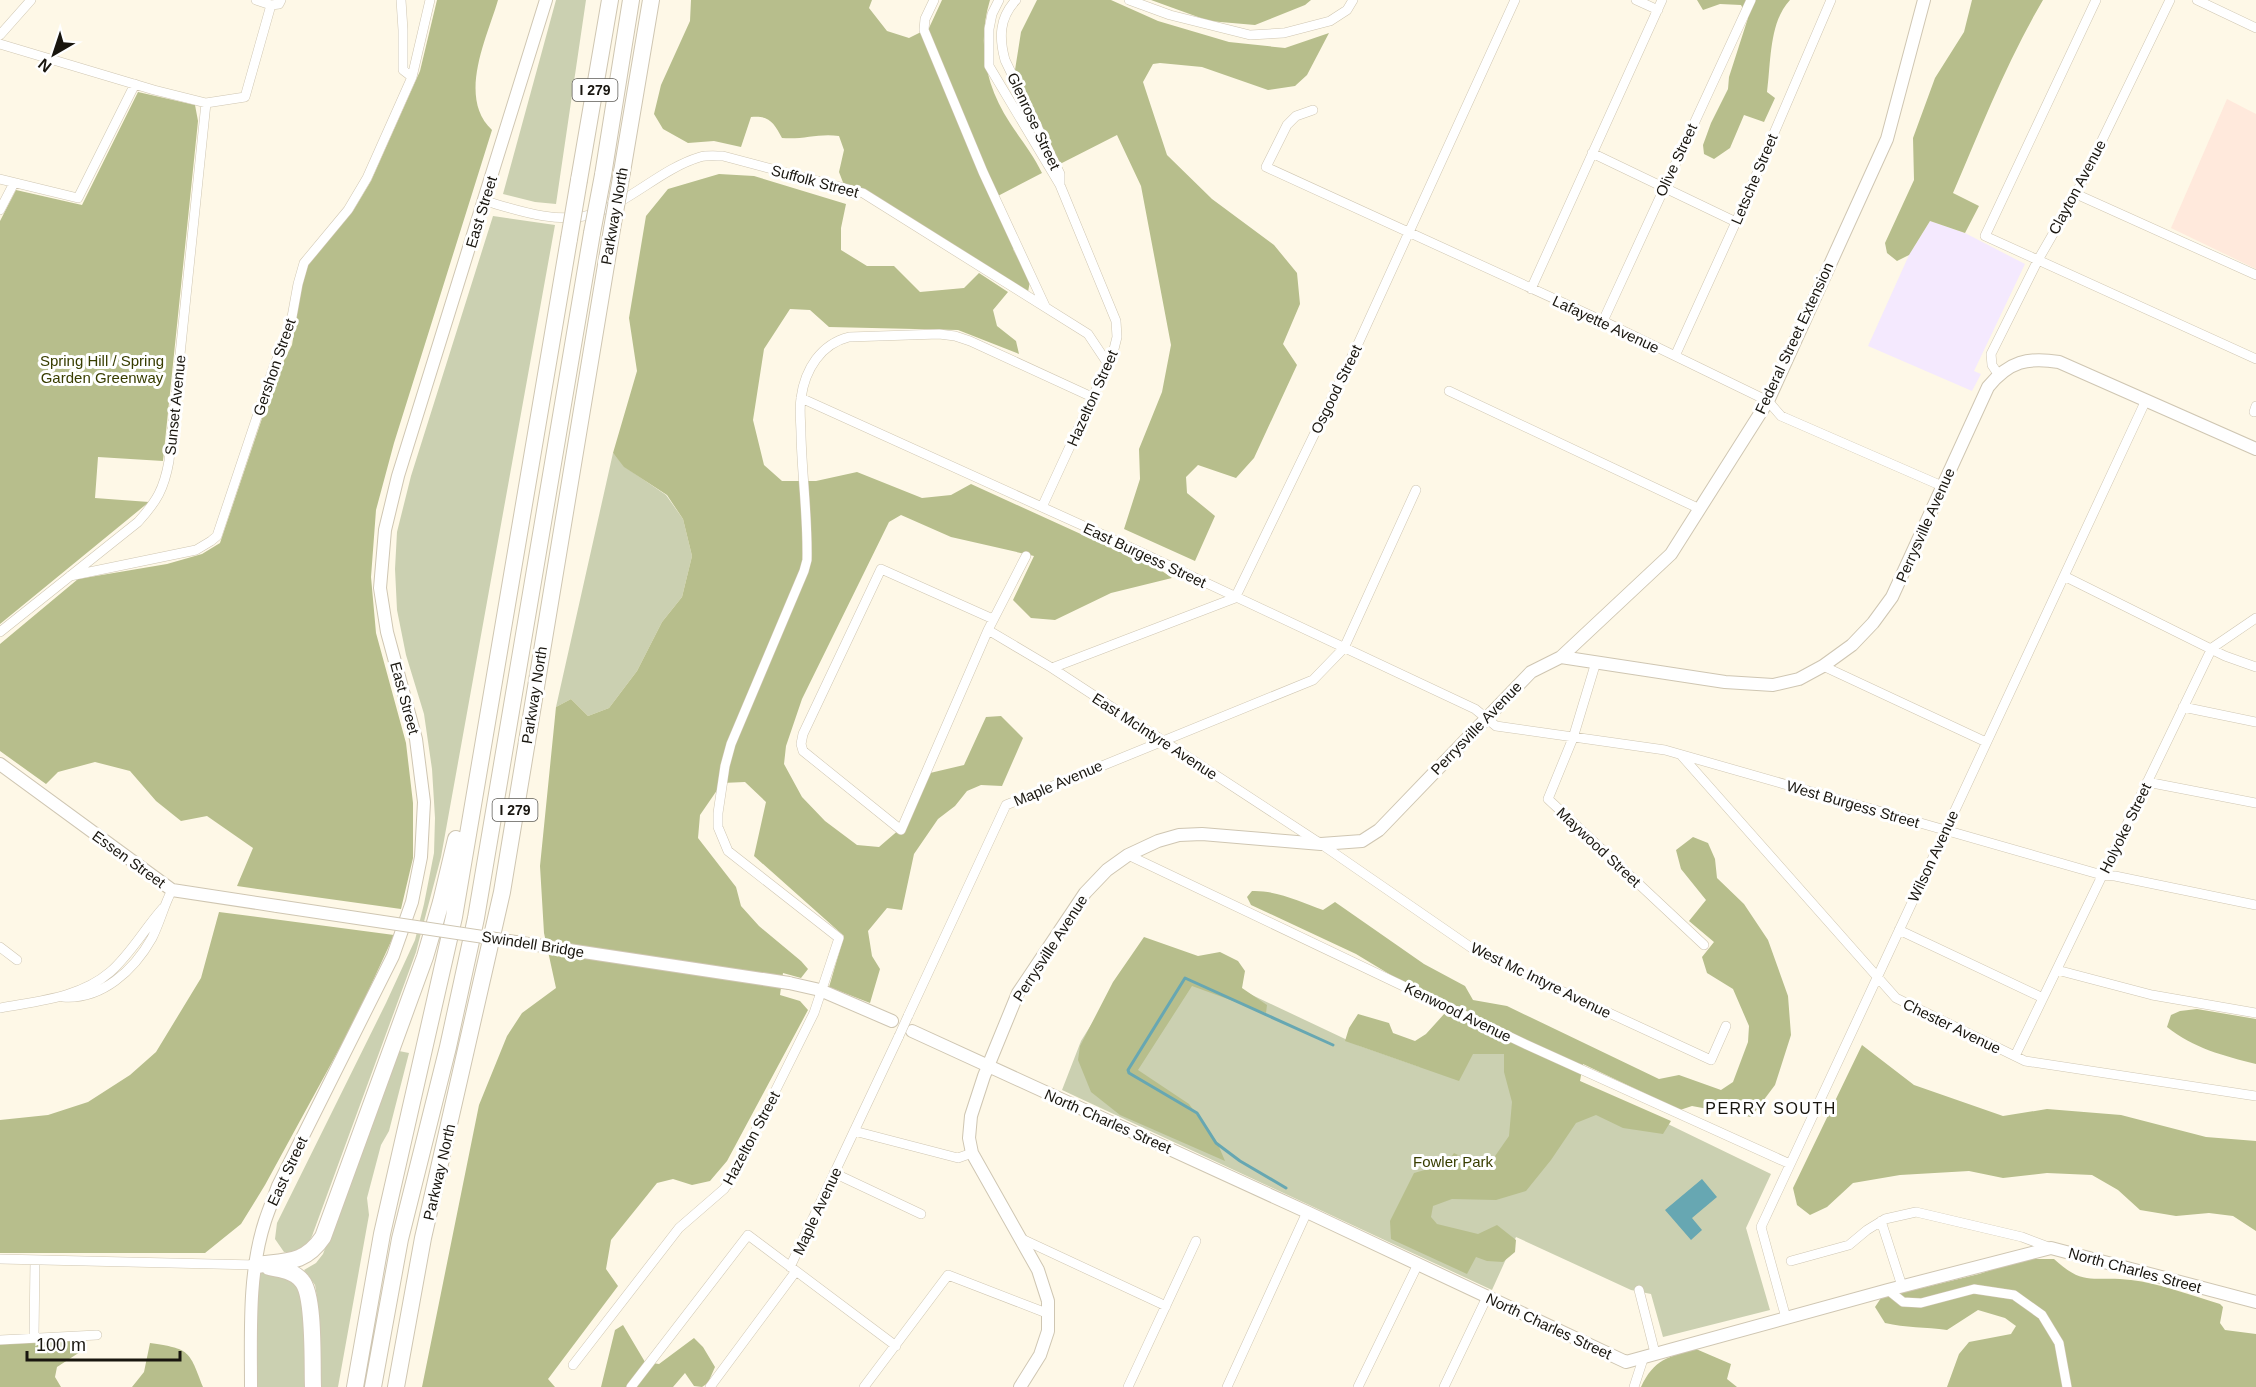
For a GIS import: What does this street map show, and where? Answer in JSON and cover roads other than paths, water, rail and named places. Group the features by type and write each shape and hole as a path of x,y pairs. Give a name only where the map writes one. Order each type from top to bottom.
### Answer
{"highway":[{"name":"I 279","path":"355,1387 382,1234 454,917 610,0"},
{"path":"373,1387 400,1239 448,1047 476,918 631,0"},
{"name":"Parkway North","path":"396,1387 423,1238 502,892 651,0"},
{"path":"256,1265 302,1258 314,1251 322,1237 424,957 454,847 471,752 484,734"},
{"path":"256,1265 285,1270 301,1279 306,1287 310,1302 313,1387"}],"main road":[{"name":"East Street","path":"251,1387 251,1311 264,1222 278,1186 393,956 412,902 421,857 424,802 416,739 385,621 380,588 385,530 398,476 546,0"},
{"name":"Federal Street Extension","path":"1561,657 1671,554 1768,401 1887,139 1924,0"},
{"path":"1998,374 2019,361 2041,359 2060,362 2256,449"},
{"name":"Perrysville Avenue","path":"1020,1387 1040,1355 1048,1331 1049,1314 1043,1280 972,1153 969,1138 971,1116 988,1066 1018,993 1085,893 1107,870 1128,855 1158,841 1179,835 1202,834 1321,844 1362,841 1379,830 1531,672 1561,657 1725,681 1773,685 1799,679 1823,666 1852,645 1873,623 1892,597 1988,387 1998,374"},
{"name":"Essen Street","path":"0,764 172,890 277,906"},
{"name":"Swindell Bridge","path":"277,906 789,983 820,990"},
{"path":"820,990 892,1021"},
{"name":"North Charles Street","path":"912,1031 1307,1212 1626,1362 1902,1286 2051,1248 2256,1302"}],"street":[{"path":"0,35 31,0"},
{"path":"256,0 271,5 279,4 281,0"},
{"path":"401,0 403,70 412,77"},
{"name":"Gershon Street","path":"70,576 195,550 212,542 217,536 274,366 290,328 304,263 348,210 367,178 412,77 430,0"},
{"path":"934,0 925,19 924,30 983,172 1045,306"},
{"name":"Glenrose Street","path":"999,0 989,29 989,66 1060,185"},
{"name":"Glenrose Street","path":"1016,0 1008,9 1000,32 1005,60 1060,174 1060,185"},
{"path":"1129,0 1170,15 1250,35 1284,33 1330,21 1347,10 1353,0"},
{"name":"Osgood Street","path":"1235,598 1409,233 1515,0"},
{"path":"1636,0 1658,10"},
{"path":"1531,289 1662,0"},
{"name":"Olive Street","path":"1602,321 1751,0"},
{"name":"Letsche Street","path":"1675,356 1736,222 1831,0"},
{"path":"2096,0 1985,236 2256,359"},
{"name":"Clayton Avenue","path":"1998,374 1992,365 1991,354 2037,260 2076,194 2170,0"},
{"path":"2197,0 2256,28"},
{"path":"0,44 206,103 245,97 271,5"},
{"path":"0,179 78,198 135,84"},
{"name":"Sunset Avenue","path":"0,633 138,522 156,502 165,482 206,103"},
{"name":"Lafayette Avenue","path":"1314,110 1296,116 1287,125 1266,167 1675,356 1768,401 1781,416 1942,486"},
{"path":"1592,153 1736,222"},
{"name":"Suffolk Street","path":"485,201 526,213 560,218 589,215 627,197 682,164 703,157 723,156 863,193 1088,334 1108,364"},
{"path":"0,210 14,183"},
{"name":"Hazelton Street","path":"1042,507 1116,345 1116,321 1060,185"},
{"path":"2076,194 2256,275"},
{"path":"801,398 807,374 815,360 836,340 849,337 939,334 970,341 1092,397"},
{"path":"1449,391 1701,509"},
{"name":"Hazelton Street","path":"573,1365 679,1228 724,1189 732,1178 814,1013 839,938 728,851 718,827 725,766 731,744 804,571 807,548 802,473 801,398"},
{"name":"East Burgess Street","path":"801,398 1042,507 1475,709 1486,718"},
{"name":"Wilson Avenue","path":"1786,1318 1761,1227 2146,400"},
{"name":"Maple Avenue","path":"710,1387 793,1269 834,1173 1006,805 1313,680 1344,648 1416,490"},
{"path":"993,619 881,569 803,734 801,744 803,751 901,830 993,619 1026,556"},
{"path":"2064,576 2225,656 2256,667"},
{"path":"1052,668 1235,598"},
{"name":"Holyoke Street","path":"2015,1056 2212,648 2256,618"},
{"name":"East McIntyre Avenue","path":"988,630 1052,668 1321,844"},
{"name":"Maywood Street","path":"1596,662 1573,738 1548,799 1704,945"},
{"path":"1823,666 1986,742"},
{"path":"2183,706 2256,722"},
{"name":"West Burgess Street","path":"1486,718 1496,726 1503,728 1665,750 2102,875 2256,905"},
{"name":"Chester Avenue","path":"1681,755 1896,999 2025,1061 2256,1096"},
{"path":"2147,782 2256,803"},
{"name":"West Mc Intyre Avenue","path":"1321,844 1479,953 1711,1060 1726,1026"},
{"name":"Kenwood Avenue","path":"1128,855 1525,1044 1790,1164"},
{"path":"0,1008 59,997 86,987 109,973 163,908 172,890"},
{"path":"1899,930 2043,998"},
{"path":"0,947 17,960"},
{"path":"2056,970 2152,995 2256,1013"},
{"path":"854,1131 958,1158 972,1153"},
{"path":"834,1173 921,1214"},
{"path":"1227,1387 1307,1212"},
{"path":"1791,1261 1849,1245 1881,1221 1895,1215 1916,1212 2022,1237 2051,1248"},
{"path":"1881,1221 1902,1286"},
{"path":"631,1387 748,1235 896,1346"},
{"path":"1020,1238 1166,1306"},
{"path":"1128,1387 1197,1242"},
{"path":"0,1259 256,1265"},
{"path":"34,1337 35,1260"},
{"path":"1358,1387 1418,1264"},
{"path":"864,1387 948,1275 1049,1314"},
{"path":"1888,1290 1903,1302 1921,1303 1974,1289 2014,1295 2042,1315 2059,1344 2067,1387"},
{"path":"1634,1387 1650,1355 1639,1290"},
{"path":"1444,1387 1487,1297"},
{"path":"0,1340 97,1335"}],"water":[{"path":"1702,1179 1717,1197 1692,1218 1702,1230 1691,1240 1665,1210"}],"waterway":[{"path":"1286,1188 1240,1161 1216,1143 1197,1113 1129,1073 1128,1070 1185,978 1333,1045"}],"district":[{"name":"PERRY SOUTH","path":"1771,1108"}],"park label":[{"name":"Spring Hill / Spring Garden Greenway","path":"102,368"},
{"name":"Fowler Park","path":"1453,1161"}]}
